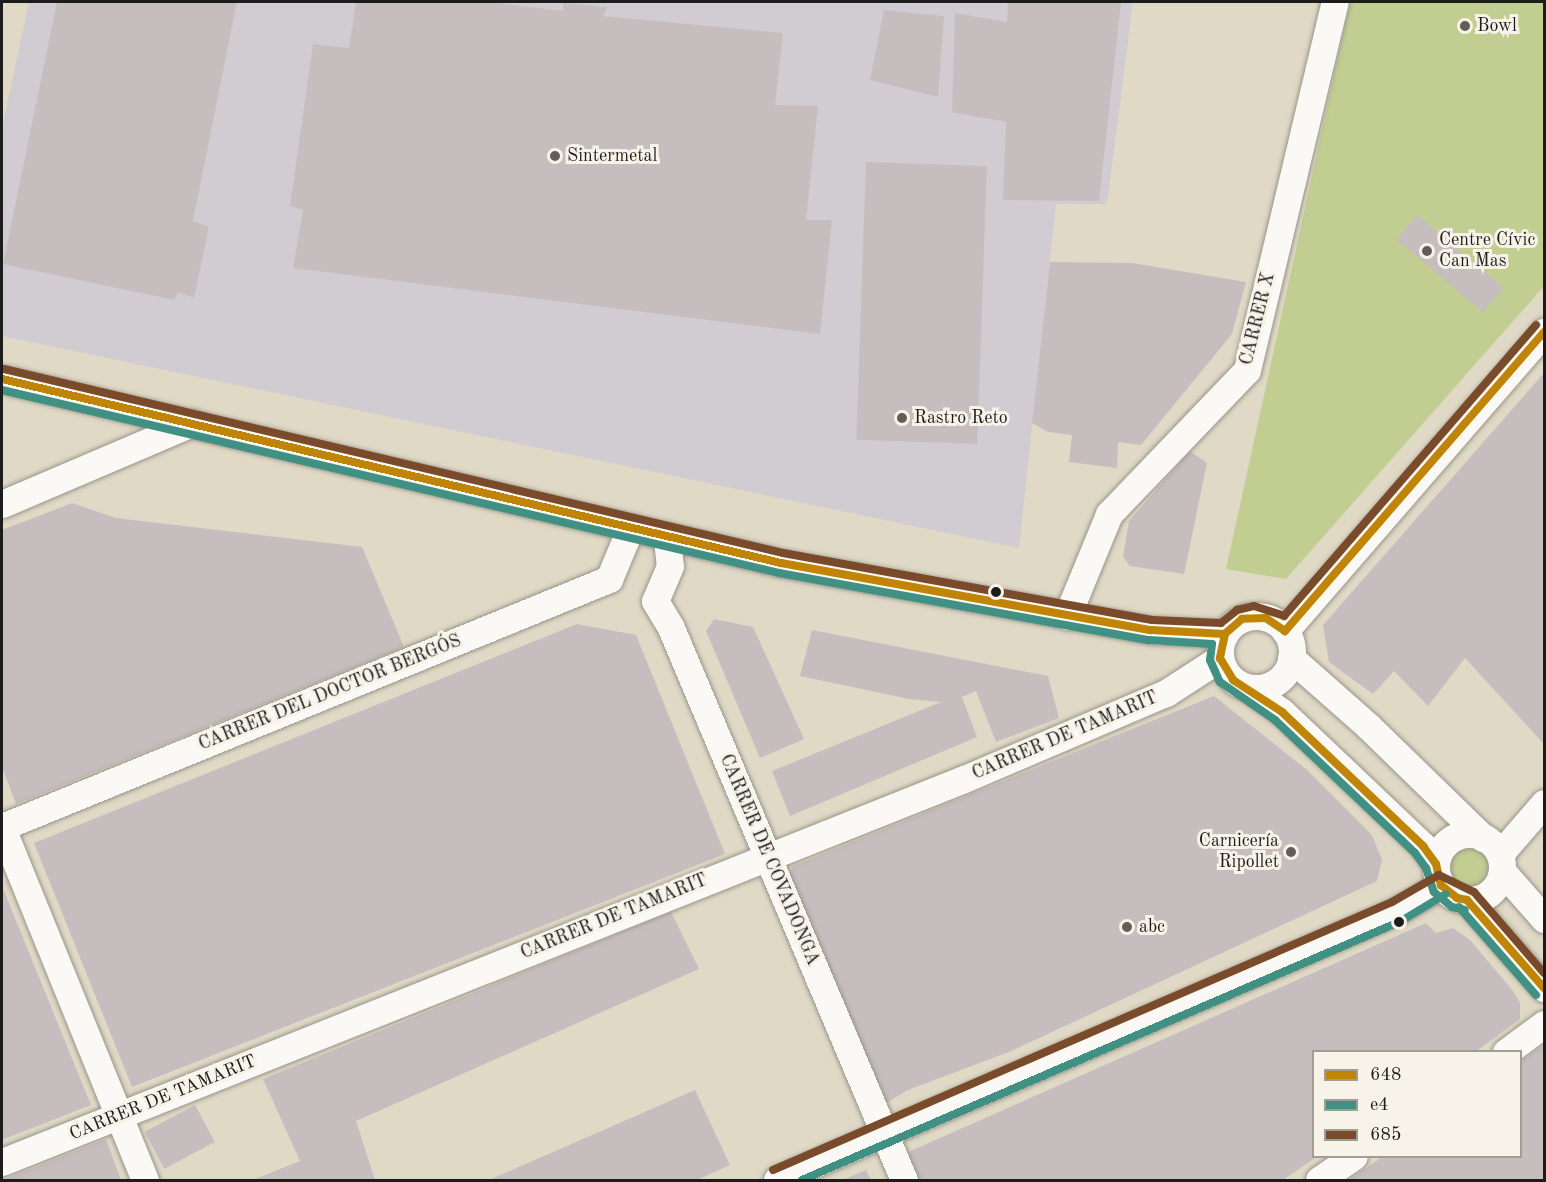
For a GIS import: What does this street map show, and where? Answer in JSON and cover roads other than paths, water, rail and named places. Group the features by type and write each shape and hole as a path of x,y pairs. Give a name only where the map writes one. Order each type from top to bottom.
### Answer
{"street":[{"name":"CARRER X","path":"1067,616 1108,514 1247,370 1335,2"},
{"path":"1285,631 1545,332"},
{"path":"2,379 667,539 1151,630 1222,646"},
{"path":"2,504 192,423"},
{"name":"CARRER DEL DOCTOR BERGÓS","path":"2,827 609,579 630,529"},
{"name":"CARRER DE COVADONGA","path":"667,539 670,566 655,601 671,628 904,1180"},
{"path":"1545,803 1495,854 1494,889 1476,900 1457,898 1407,830 1282,712 1227,675 1222,646 1242,619 1255,616 1277,623 1285,631 1292,658 1368,726 1495,854 1545,919"},
{"name":"CARRER DE TAMARIT","path":"2,1162 964,779 1166,693 1222,646"},
{"path":"1248,688 1275,683 1283,676 1292,658"},
{"path":"2,827 145,1180"},
{"path":"777,1180 1397,911 1438,874 1444,845 1453,838 1473,834 1495,854"},
{"path":"1467,900 1545,988"},
{"path":"1509,1050 1545,1024"},
{"path":"1319,1180 1351,1158"}],"place":[{"name":"Bowl","path":"1465,26"},
{"name":"Sintermetal","path":"555,156"},
{"name":"Centre Cívic Can Mas","path":"1427,251"},
{"name":"Rastro Reto","path":"902,418"},
{"name":"Carnicería Ripollet","path":"1291,852"},
{"name":"abc","path":"1127,927"}]}
